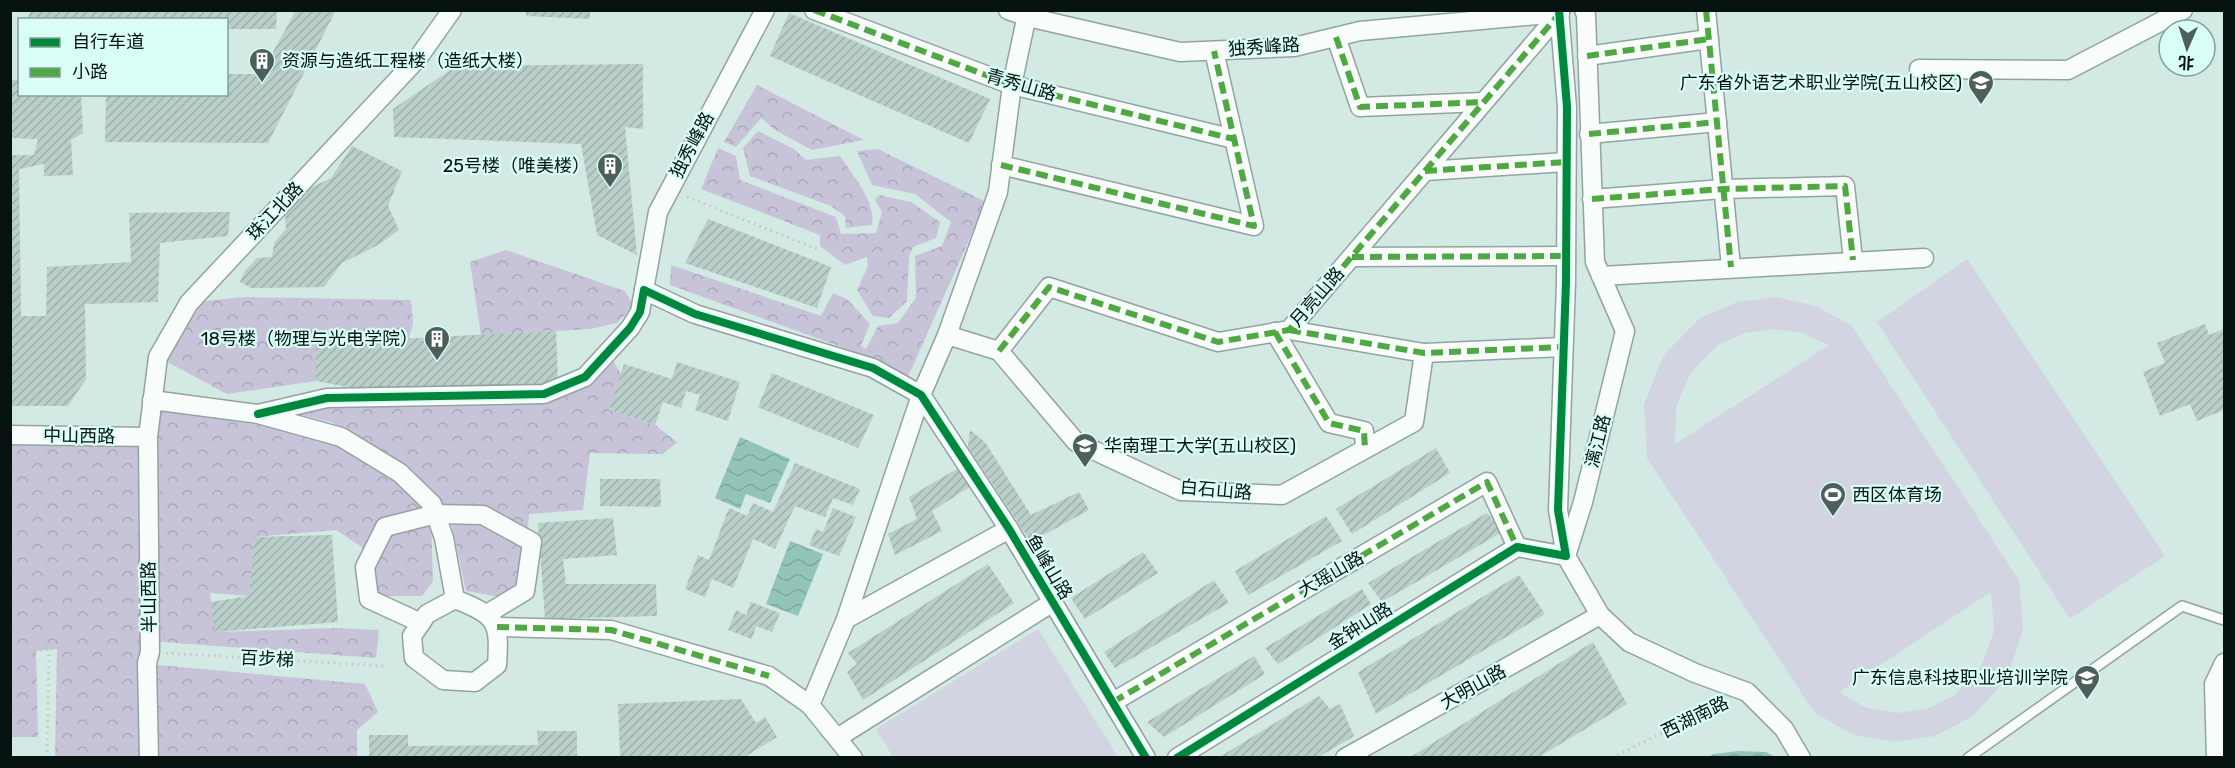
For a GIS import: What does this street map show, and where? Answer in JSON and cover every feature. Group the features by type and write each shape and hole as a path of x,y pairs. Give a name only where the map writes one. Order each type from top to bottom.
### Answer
{"street":[{"name":"珠江北路","path":"148,437 158,357 189,303 418,58 452,10"},
{"name":"独秀峰路","path":"258,414 327,398 544,394 585,377 630,328 640,312 658,212 765,10"},
{"name":"青秀山路","path":"814,10 1012,85 1234,139"},
{"name":"独秀峰路","path":"1008,10 1180,52 1294,47 1360,31 1430,18 1560,12"},
{"name":"漓江路","path":"1566,556 1583,502 1624,331 1596,262 1584,10"},
{"path":"1707,10 1731,267"},
{"path":"1919,69 2068,70 2183,10"},
{"path":"1560,12 1567,106 1566,256 1558,510 1566,556 1600,615 1629,642 1695,673 1747,692 1784,729 1801,758"},
{"name":"月亮山路","path":"999,351 1049,288 1218,342 1282,331 1352,257 1560,12"},
{"path":"810,705 846,619 921,395 947,335 998,192 1012,85 1028,14"},
{"path":"1336,37 1360,107 1483,102"},
{"path":"1587,56 1709,39"},
{"path":"1000,165 1254,226 1214,51"},
{"path":"1589,134 1717,122"},
{"path":"1425,171 1566,162"},
{"path":"1592,199 1724,189 1845,186 1853,260"},
{"path":"1352,257 1566,256"},
{"path":"1601,276 1853,260 1924,258"},
{"path":"644,290 695,314 873,368 921,395"},
{"path":"1282,331 1424,353 1563,347"},
{"path":"1282,331 1329,423 1364,431 1365,449"},
{"path":"947,335 999,351"},
{"name":"白石山路","path":"999,351 1076,442 1181,491 1282,495 1414,422 1424,353"},
{"name":"鱼峰山路","path":"921,395 1009,530 1146,758"},
{"path":"152,400 258,414 341,437 400,473 432,504 444,538 455,599"},
{"name":"中山西路","path":"10,435 148,437"},
{"name":"半山西路","path":"148,437 149,758"},
{"name":"大瑶山路","path":"1113,702 1487,482 1517,547"},
{"path":"421,623 369,599 365,567 385,527 436,514 483,514 532,542 525,591 492,620"},
{"path":"846,619 1009,530"},
{"path":"1517,547 1566,556"},
{"name":"金钟山路","path":"1177,758 1517,547"},
{"path":"455,599 485,611 492,620 499,639 497,665 475,682 443,680 414,658 412,636 427,614 455,599"},
{"path":"837,738 1053,602"},
{"name":"大明山路","path":"1345,758 1600,615"},
{"path":"492,620 611,630 769,676 810,705 853,758"},
{"path":"2216,758 2214,684 2224,663"}],"lane":[{"path":"1968,758 2182,606 2224,620"}],"path":[{"path":"668,190 817,249"},
{"path":"47,758 49,650"}],"green space":[{"path":"757,85 864,140 812,150 775,130 761,118 736,147 724,142"},
{"path":"758,131 794,149 806,160 840,156 867,198 871,207 872,225 846,228 845,216 831,206 750,176 743,148"},
{"path":"718,148 736,156 740,180 836,217 841,234 876,233 882,212 875,200 879,195 911,202 940,222 936,238 913,247 909,257 907,301 889,318 873,316 857,290 868,266 867,257 845,265 820,246 820,235 701,189"},
{"path":"878,149 986,202 908,377 872,358 670,285 671,265 821,316 833,293 847,299 870,324 861,346 866,349 878,326 898,323 916,298 915,256 942,246 951,222 915,194 872,185 857,151"},
{"path":"506,250 625,291 634,306 617,323 591,329 481,335 470,262"},
{"path":"243,297 411,300 413,324 409,338 316,343 316,381 227,394 158,357 189,303"},
{"path":"612,359 621,374 609,410 655,425 677,442 663,454 590,453 583,510 529,514 525,569 512,595 494,596 466,591 449,512 426,484 374,445 331,422 288,412 373,400 556,398"},
{"path":"151,411 311,433 370,461 405,487 431,519 433,581 422,596 385,596 372,590 368,551 336,530 254,537 249,596 210,593 216,632 335,628 379,630 376,658 150,641 147,664 365,684 378,712 357,730 357,757 55,757 57,649 36,651 38,737 11,737 11,439 148,437"}],"shaded area":[{"path":"1967,259 2165,556 2070,619 1877,322"},
{"name":"西区体育场","path":"1777,297 1816,306 1851,325 2019,580 2023,630 2007,678 1973,716 1935,736 1893,742 1851,734 1814,712 1647,458 1644,405 1663,356 1700,318 1737,302","holes":["1773,329 1802,333 1829,345 1675,444 1676,407 1691,372 1718,345 1745,333","1991,592 1994,631 1981,667 1955,695 1927,709 1896,713 1865,707 1839,692"]},
{"path":"1038,629 1118,757 893,757 876,729"}],"water":[{"path":"740,437 790,459 770,503 746,494 740,509 715,498"},
{"path":"790,541 823,554 798,616 766,604"},
{"path":"1738,751 1766,752 1775,757 1708,757"}],"building":[{"path":"31,10 277,10 276,29 228,29 228,18 28,18"},
{"name":"资源与造纸工程楼（造纸大楼）","path":"296,10 336,10 268,143 105,142 106,96 228,96 228,74 261,74"},
{"path":"526,10 590,10 590,19 526,16"},
{"path":"789,13 990,99 969,143 770,56"},
{"name":"25号楼（唯美楼）","path":"643,64 643,129 625,127 637,255 597,235 581,144 394,137 393,109 456,66"},
{"path":"10,80 18,80 18,96 81,96 83,133 71,140 73,175 44,176 44,164 19,169 21,316 46,316 47,267 131,262 129,213 230,212 228,236 160,243 158,302 85,304 86,379 68,406 10,406 10,155 34,155 38,139 10,138"},
{"path":"352,146 402,171 388,206 399,230 380,244 342,263 324,287 251,288 240,282 244,272 257,258 272,257 274,243 286,229 284,201 331,178"},
{"path":"708,219 831,267 817,308 685,263"},
{"path":"2205,324 2209,335 2224,329 2224,410 2197,421 2190,404 2160,416 2143,372 2165,363 2157,343"},
{"name":"18号楼（物理与光电学院）","path":"556,331 558,383 378,393 316,381 316,343"},
{"path":"677,362 740,382 728,421 695,410 700,395 686,391 681,408 663,402 655,425 609,410 624,364 672,379"},
{"path":"772,373 874,415 858,448 758,407"},
{"path":"970,430 985,442 1031,515 1079,492 1089,510 1031,542 968,447"},
{"path":"1436,448 1450,473 1352,534 1336,509"},
{"path":"795,463 860,489 853,505 833,498 825,517 795,506 775,549 753,539 733,588 712,579 705,597 685,589 698,555 709,560 729,508 747,516 753,503 773,512"},
{"path":"962,466 973,485 932,511 942,531 895,555 888,534 917,519 909,497"},
{"path":"600,479 660,479 661,507 600,506"},
{"path":"833,508 856,517 839,556 809,545 816,529 823,532"},
{"path":"1487,513 1504,531 1382,602 1368,583"},
{"path":"1326,516 1342,541 1248,595 1235,571"},
{"path":"613,518 617,555 563,559 566,584 656,584 657,616 545,619 538,523"},
{"path":"332,535 338,622 215,632 211,602 249,596 254,537"},
{"path":"1143,552 1158,573 1085,619 1071,598"},
{"path":"988,564 1014,603 863,700 847,672 857,664 848,653"},
{"path":"1519,575 1545,614 1376,714 1358,672"},
{"path":"1214,580 1229,603 1115,668 1104,652"},
{"path":"1362,589 1371,604 1278,664 1265,648"},
{"path":"751,602 780,613 772,632 756,626 752,639 728,630 736,610 746,615"},
{"path":"1593,642 1627,704 1537,758 1409,758"},
{"path":"1254,656 1265,674 1164,737 1147,722"},
{"path":"1319,696 1330,709 1340,704 1354,736 1317,758 1218,758"},
{"path":"741,699 756,723 765,717 777,737 743,758 620,758 618,704"},
{"path":"537,731 577,731 577,758 369,758 369,735 408,735 408,746 538,745"}],"marked path":[{"path":"814,10 1012,85 1234,139"},
{"path":"1706,10 1731,267"},
{"path":"999,351 1049,287 1218,342 1289,330 1560,13"},
{"path":"1336,37 1360,107 1483,102"},
{"path":"1587,56 1709,39"},
{"path":"1001,165 1254,226 1214,51"},
{"path":"1589,134 1717,122"},
{"path":"1425,171 1566,162"},
{"path":"1592,199 1723,189 1845,186 1853,260"},
{"path":"1352,257 1566,256"},
{"path":"1289,330 1424,353 1563,347"},
{"path":"1275,332 1329,423 1364,431 1365,449"},
{"path":"1113,702 1487,482 1517,547"},
{"path":"497,627 611,630 769,676"}],"cycle path":[{"path":"1177,758 1517,547 1566,556 1558,510 1566,282 1567,107 1559,10"},
{"path":"258,414 327,398 544,394 585,377 630,328 640,312 644,290 695,314 873,368 921,395 1009,529 1146,758"}],"place":[{"name":"资源与造纸工程楼（造纸大楼）","path":"262,84"},
{"name":"广东省外语艺术职业学院(五山校区)","path":"1981,106"},
{"name":"25号楼（唯美楼）","path":"610,189"},
{"name":"18号楼（物理与光电学院）","path":"437,362"},
{"name":"华南理工大学(五山校区)","path":"1085,469"},
{"name":"西区体育场","path":"1833,518"},
{"name":"广东信息科技职业培训学院","path":"2087,701"}]}
